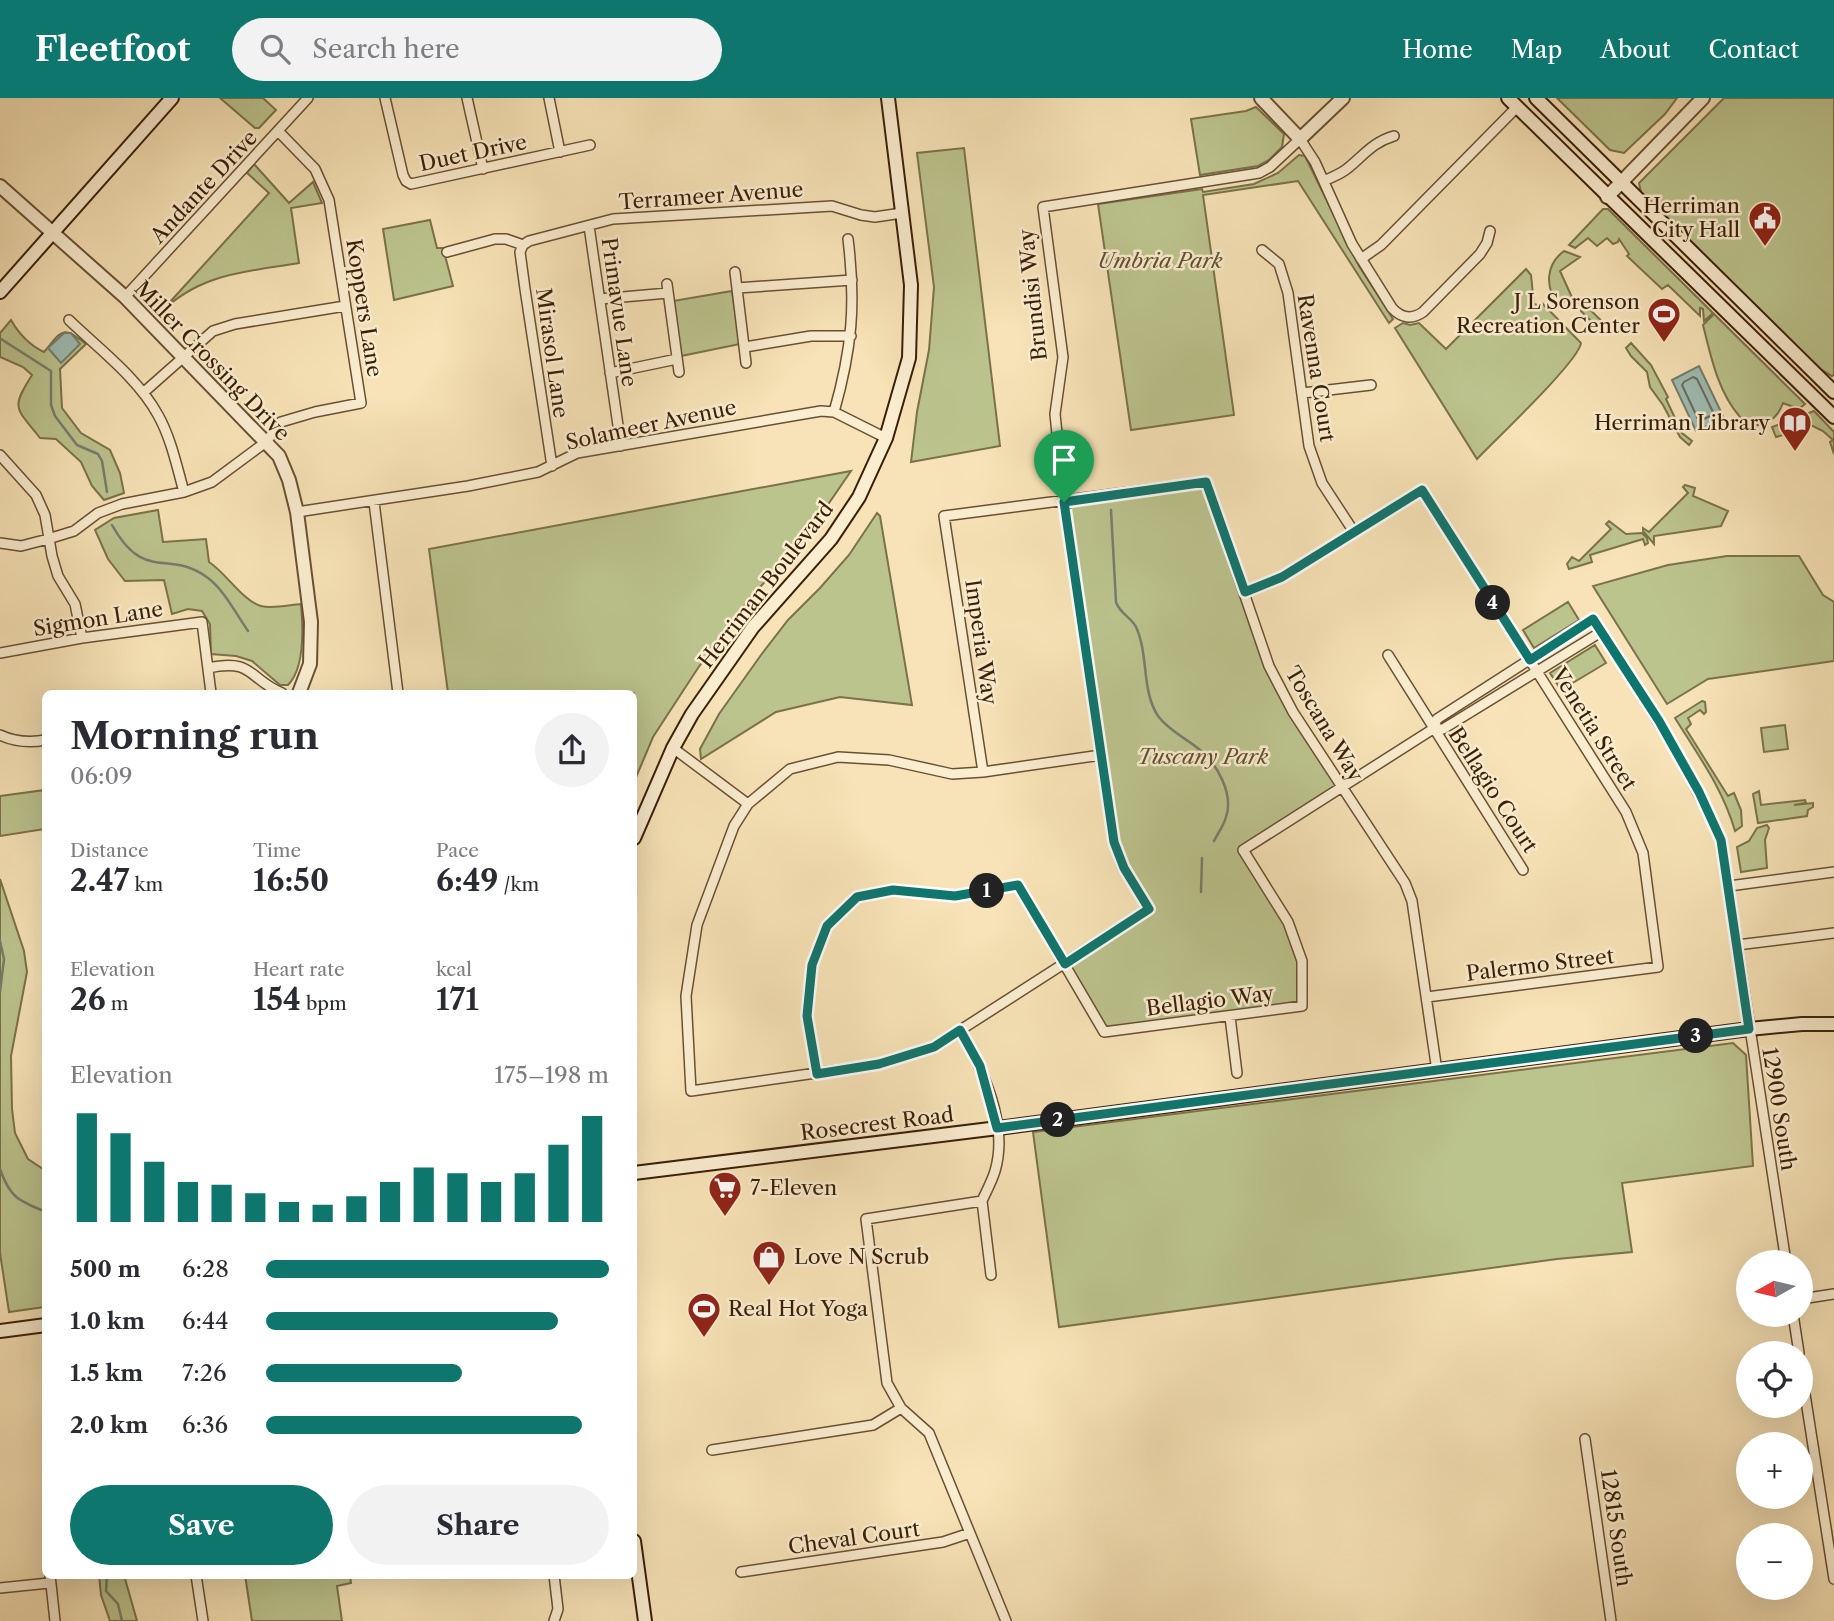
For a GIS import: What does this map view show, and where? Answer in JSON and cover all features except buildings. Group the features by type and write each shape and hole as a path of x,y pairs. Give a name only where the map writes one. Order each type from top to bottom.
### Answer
{"main road":[{"path":"0,292 172,98"},
{"name":"Herriman Boulevard","path":"637,831 673,748 692,714 753,628 831,539 859,498 886,438 909,358 911,285 888,98"},
{"path":"1261,98 1300,139"},
{"name":"Brundisi Way","path":"1300,139 1343,98"},
{"path":"1536,98 1834,391 1820,404"},
{"path":"1607,197 1703,98"},
{"path":"1513,102 1834,418"},
{"name":"Miller Crossing Drive","path":"0,186 125,297 279,456 289,480 297,513 311,622 310,664 300,690"},
{"name":"Rosecrest Road","path":"637,1173 1749,1029 1834,1024"},
{"path":"0,1331 42,1326"},
{"path":"637,1563 645,1621"}],"street":[{"name":"Andante Drive","path":"125,297 308,98"},
{"name":"Duet Drive","path":"385,98 406,181 417,184 590,145"},
{"path":"467,98 483,169"},
{"path":"549,98 560,152"},
{"path":"1361,259 1381,246 1513,102"},
{"name":"Koppers Lane","path":"0,543 21,547 74,531 98,513 122,504 184,492 212,482 266,442 281,422 361,403 330,200 324,184 306,157 278,132"},
{"path":"1324,181 1347,169 1371,146 1394,136"},
{"path":"1300,139 1324,181 1352,244 1399,315 1416,316 1423,312 1480,254 1487,243 1490,230"},
{"name":"Brundisi Way","path":"748,804 734,826 697,925 686,996 691,1091 879,1064 934,1047 1149,909 1124,868 1114,842 1064,502 1055,414 1062,357 1043,206 1259,173 1270,167 1300,139"},
{"name":"Terrameer Avenue","path":"523,245 529,241 613,219 831,206 875,217 902,212"},
{"name":"Primavue Lane","path":"589,226 621,446"},
{"path":"447,252 495,239 506,239 523,245"},
{"path":"848,239 852,280 851,336 846,369 834,412 886,438"},
{"name":"Mirasol Lane","path":"523,245 520,252 552,466"},
{"name":"Ravenna Court","path":"1262,250 1279,264 1288,293 1309,446 1322,483 1354,532"},
{"path":"735,272 747,363"},
{"path":"737,288 852,280"},
{"path":"600,299 667,288 679,372"},
{"path":"143,393 213,331 235,324 345,306"},
{"path":"69,320 143,393 158,415 169,440 184,492"},
{"path":"745,347 811,336 851,336"},
{"path":"610,373 677,359"},
{"path":"1303,393 1370,385"},
{"name":"Solameer Avenue","path":"297,513 538,472 577,453 806,413 834,412"},
{"path":"0,455 36,495 45,515 58,576 75,604 82,638"},
{"name":"Toscana Way","path":"944,516 1206,482 1269,666 1293,712 1405,883 1412,901 1437,1071"},
{"name":"Venetia Street","path":"1245,592 1282,577 1422,490 1626,812 1643,853 1658,967"},
{"path":"374,502 398,690"},
{"name":"Imperia Way","path":"944,516 983,772"},
{"name":"Bellagio Way","path":"1433,729 1437,719 1593,619"},
{"name":"12900 South","path":"1593,619 1659,721 1699,792 1721,840 1784,1250"},
{"name":"Sigmon Lane","path":"0,653 82,638 202,622 208,668"},
{"name":"Bellagio Way","path":"1065,964 1104,1032 1302,1006 1302,961 1288,922 1243,850 1433,729 1443,729 1601,632"},
{"name":"Bellagio Court","path":"1388,655 1523,870"},
{"path":"211,690 208,668 227,664 250,669 274,690"},
{"path":"0,734 11,740 42,740"},
{"path":"673,748 748,804 790,769 838,757 889,760 952,774 1101,755"},
{"path":"1729,886 1834,872"},
{"path":"817,1074 807,1016 812,965 827,926 857,897 893,890 955,896 1018,885 1065,964"},
{"path":"1737,945 1834,933"},
{"name":"Palermo Street","path":"1427,998 1658,967"},
{"path":"1230,1017 1237,1073"},
{"path":"960,1030 980,1066 997,1128 998,1153 995,1172 982,1201 991,1275"},
{"path":"982,1201 866,1219 887,1383 901,1408 929,1433 1006,1621"},
{"path":"1813,1297 1834,1294"},
{"path":"712,1450 873,1425 901,1408"},
{"path":"1809,1418 1834,1579"},
{"name":"12815 South","path":"1586,1439 1611,1621"},
{"name":"Cheval Court","path":"741,1572 943,1542 970,1533"},
{"path":"0,1588 49,1579 55,1621"},
{"path":"197,1579 203,1621"},
{"path":"554,1579 558,1609 554,1621"}],"green space":[{"path":"220,98 263,98 276,110 259,128 255,128"},
{"path":"1557,98 1677,98 1665,114 1624,153 1610,150"},
{"path":"1724,98 1834,98 1832,376 1817,367 1641,193 1639,183"},
{"path":"1256,107 1284,134 1282,147 1269,160 1258,166 1200,175 1191,119 1246,111"},
{"path":"964,148 1000,446 911,462 929,350 934,287 917,153"},
{"name":"Umbria Park","path":"1299,155 1305,156 1359,266 1393,319 1389,323 1298,181 1203,195 1234,415 1131,430 1098,204 1254,184 1278,173"},
{"path":"254,164 289,203 313,182 322,203 291,208 299,263 242,272 207,282 175,300 159,314 269,193 247,173"},
{"path":"1603,209 1608,209 1713,313 1704,321 1703,309 1700,308 1700,316 1668,285 1662,289 1627,256 1629,254 1619,239 1613,244 1607,238 1597,246 1588,238 1575,248 1569,245"},
{"path":"430,220 437,248 443,248 453,286 394,300 383,229"},
{"path":"1564,251 1580,257 1560,271 1575,304 1582,302 1608,327 1603,333 1568,298 1559,306 1554,299 1549,284 1550,270"},
{"path":"1526,269 1531,275 1534,304 1542,303 1581,343 1552,383 1477,459 1395,328 1403,323 1419,323 1446,349"},
{"path":"732,291 740,344 681,356 673,301"},
{"path":"1714,314 1805,404 1799,409 1783,403 1776,416 1759,425 1738,421 1740,417 1726,397 1716,374 1703,325"},
{"path":"11,320 25,339 44,352 59,335 67,332 86,344 60,369 62,408 81,433 110,450 120,473 124,493 104,500 92,486 81,462 56,439 40,438 21,414 19,402 32,375 23,367 0,357 0,333"},
{"path":"1631,343 1651,365 1668,397 1666,399 1682,433 1692,441 1689,445 1680,437 1650,387 1647,372 1626,348"},
{"path":"1814,411 1834,432 1834,454 1830,442 1833,440 1811,425 1804,427 1800,418 1781,426 1783,435 1776,437 1772,427"},
{"path":"851,471 805,538 750,598 698,668 653,737 637,775 637,690 448,690 429,549"},
{"name":"Tuscany Park","path":"1206,482 1269,666 1342,788 1243,850 1288,922 1302,961 1302,1006 1104,1032 1065,964 1149,909 1114,842 1064,502"},
{"path":"1685,485 1695,488 1693,496 1728,511 1721,526 1654,536 1654,544 1643,528 1649,532 1688,493 1683,487"},
{"path":"158,510 163,542 206,539 209,562 254,603 270,607 301,604 300,658 294,678 288,685 280,685 252,661 236,656 211,654 210,624 202,611 188,609 172,614 164,580 125,581 108,559 95,530 114,518"},
{"path":"877,513 880,516 912,705 840,697 776,712 701,759 700,749 719,714 761,655 788,620 849,555"},
{"path":"1609,521 1626,534 1642,533 1648,543 1645,545 1643,539 1590,555 1592,562 1569,569 1567,564 1572,557 1579,561 1611,529 1606,524"},
{"path":"1727,556 1799,556 1823,595 1834,602 1834,661 1708,679 1667,704 1593,586 1668,565"},
{"path":"1568,602 1579,620 1534,648 1523,630"},
{"path":"1595,645 1606,663 1561,690 1550,673"},
{"path":"1702,701 1705,702 1706,712 1704,714 1700,710 1688,718 1691,724 1686,729 1728,796 1734,793 1741,810 1742,826 1735,831 1717,787 1675,718"},
{"path":"1785,725 1788,749 1764,752 1761,728"},
{"path":"42,790 42,829 0,836 0,796"},
{"path":"1759,791 1761,805 1805,800 1806,803 1794,805 1813,803 1813,807 1808,810 1807,816 1758,823 1753,794"},
{"path":"1767,825 1767,868 1741,872 1737,847 1749,841 1757,828"},
{"path":"0,879 24,951 27,972 11,1056 12,1109 15,1133 28,1159 42,1168 42,1307 9,1312 0,1253"},
{"path":"1733,1043 1746,1055 1753,1166 1622,1183 1632,1252 1557,1259 1059,1327 1033,1132"},
{"path":"99,1579 125,1579 137,1621 110,1621 101,1595"},
{"path":"246,1579 350,1579 351,1583 337,1586 342,1621 252,1621"}],"water":[{"path":"64,333 71,333 80,344 61,363 48,348"},
{"path":"1699,366 1724,418 1696,431 1672,380"}],"waterway":[{"path":"1,339 51,371 51,405 55,416 77,445 98,454 102,461 107,492"},
{"path":"1111,510 1116,602 1134,624 1140,638 1153,706 1167,726 1206,756 1218,771 1226,789 1226,817 1214,841"},
{"path":"112,525 135,554 146,560 181,565 208,578 225,596 248,631"},
{"path":"1201,892 1202,858"},
{"path":"0,941 4,959 0,992"},
{"path":"0,1169 17,1197 42,1210"},
{"path":"107,1579 106,1591 118,1604 122,1621"}],"place":[{"name":"Herriman City Hall","path":"1765,248"},
{"name":"J L Sorenson Recreation Center","path":"1664,344"},
{"name":"Herriman Library","path":"1795,453"},
{"name":"7-Eleven","path":"725,1218"},
{"name":"Love N Scrub","path":"769,1287"},
{"name":"Real Hot Yoga","path":"704,1339"}],"route":[{"path":"1206,482 1245,592 1282,577 1422,490 1530,660 1593,619 1659,721 1699,792 1721,840 1749,1029 997,1128 980,1066 960,1030 934,1047 879,1064 817,1074 807,1016 812,965 827,926 857,897 893,890 955,896 1018,885 1065,964 1149,909 1124,868 1114,842 1064,502 1206,482"}]}
